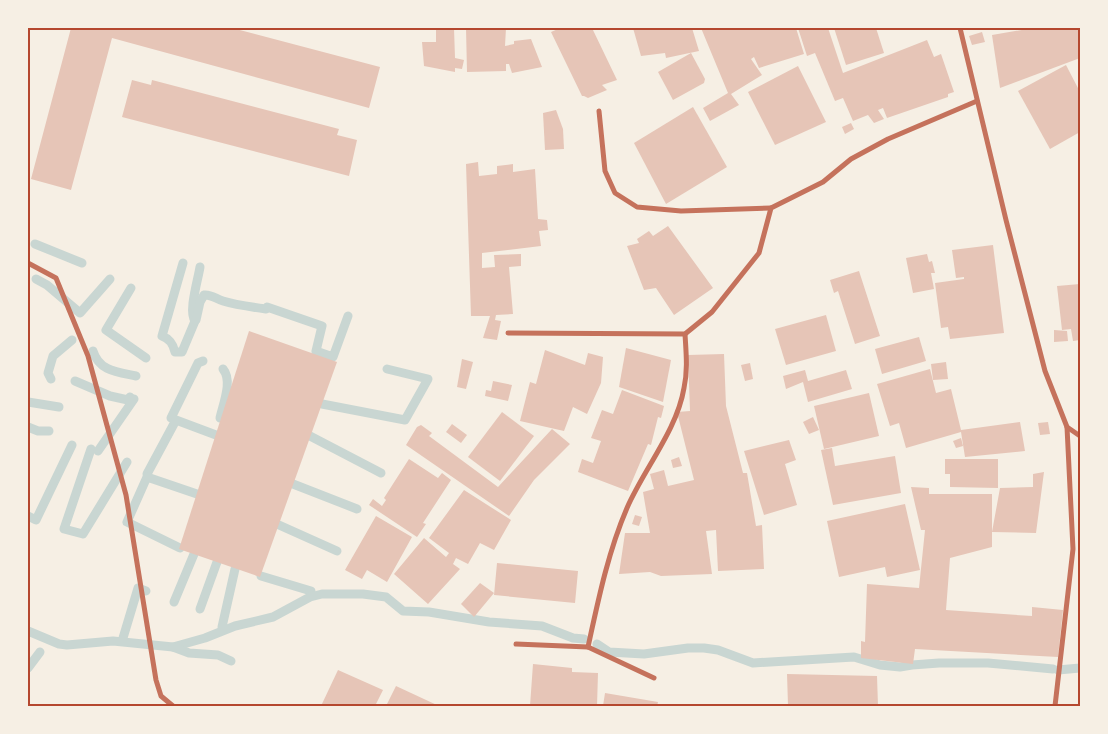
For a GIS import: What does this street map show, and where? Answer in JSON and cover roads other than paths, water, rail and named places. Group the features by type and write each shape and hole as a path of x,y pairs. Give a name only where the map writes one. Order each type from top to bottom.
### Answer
{"street":[{"path":"960,28 1045,371 1067,427 1072,549 1055,706"},
{"path":"599,111 606,171 615,193 637,207 681,211 771,208 823,182 852,159 888,140 977,101"},
{"path":"508,333 686,334 712,312 759,253 771,208"},
{"path":"28,263 56,278 88,356 126,495 156,680 161,696 173,706"},
{"path":"588,647 600,593 616,536 627,508 671,427 684,389 687,356 686,334"},
{"path":"1067,427 1080,436"},
{"path":"516,644 588,647 654,678"}],"waterway":[{"path":"35,244 82,263"},
{"path":"183,263 162,336 171,342 175,352 182,352 195,321 193,317 193,303 200,267"},
{"path":"36,279 47,285 80,313 110,279"},
{"path":"131,288 106,330 146,358"},
{"path":"196,320 200,302 204,295 238,305 266,309 267,307 322,326 316,351 333,357 348,316"},
{"path":"51,379 48,373 53,356 72,340"},
{"path":"93,351 104,367 116,372 136,376"},
{"path":"171,418 198,363 203,361"},
{"path":"220,418 227,386 226,374 223,369"},
{"path":"322,404 405,420 428,379 387,369"},
{"path":"75,381 110,396 128,400 130,397"},
{"path":"98,451 134,399"},
{"path":"28,402 59,407"},
{"path":"147,474 176,420 216,435"},
{"path":"28,427 38,431 49,431"},
{"path":"310,436 381,473"},
{"path":"28,516 36,520 72,445"},
{"path":"91,449 64,529 83,534 127,462"},
{"path":"180,548 127,522 147,477 197,494"},
{"path":"293,484 357,509"},
{"path":"279,525 337,551"},
{"path":"174,602 194,554"},
{"path":"200,609 217,562"},
{"path":"222,627 235,569"},
{"path":"261,576 311,591"},
{"path":"123,638 138,588 146,591"},
{"path":"28,631 59,644 67,645 113,641 173,647 205,638 235,626 273,617 310,597 322,594 363,594 386,597 403,611 429,612 489,622 542,626 573,638 584,639"},
{"path":"597,644 609,652 644,654 688,648 704,648 718,650 753,663 854,657 880,665 900,667 939,663 988,663 1053,669"},
{"path":"173,647 189,653 218,655 231,661"},
{"path":"28,668 40,652"},
{"path":"1058,670 1080,668"}]}
